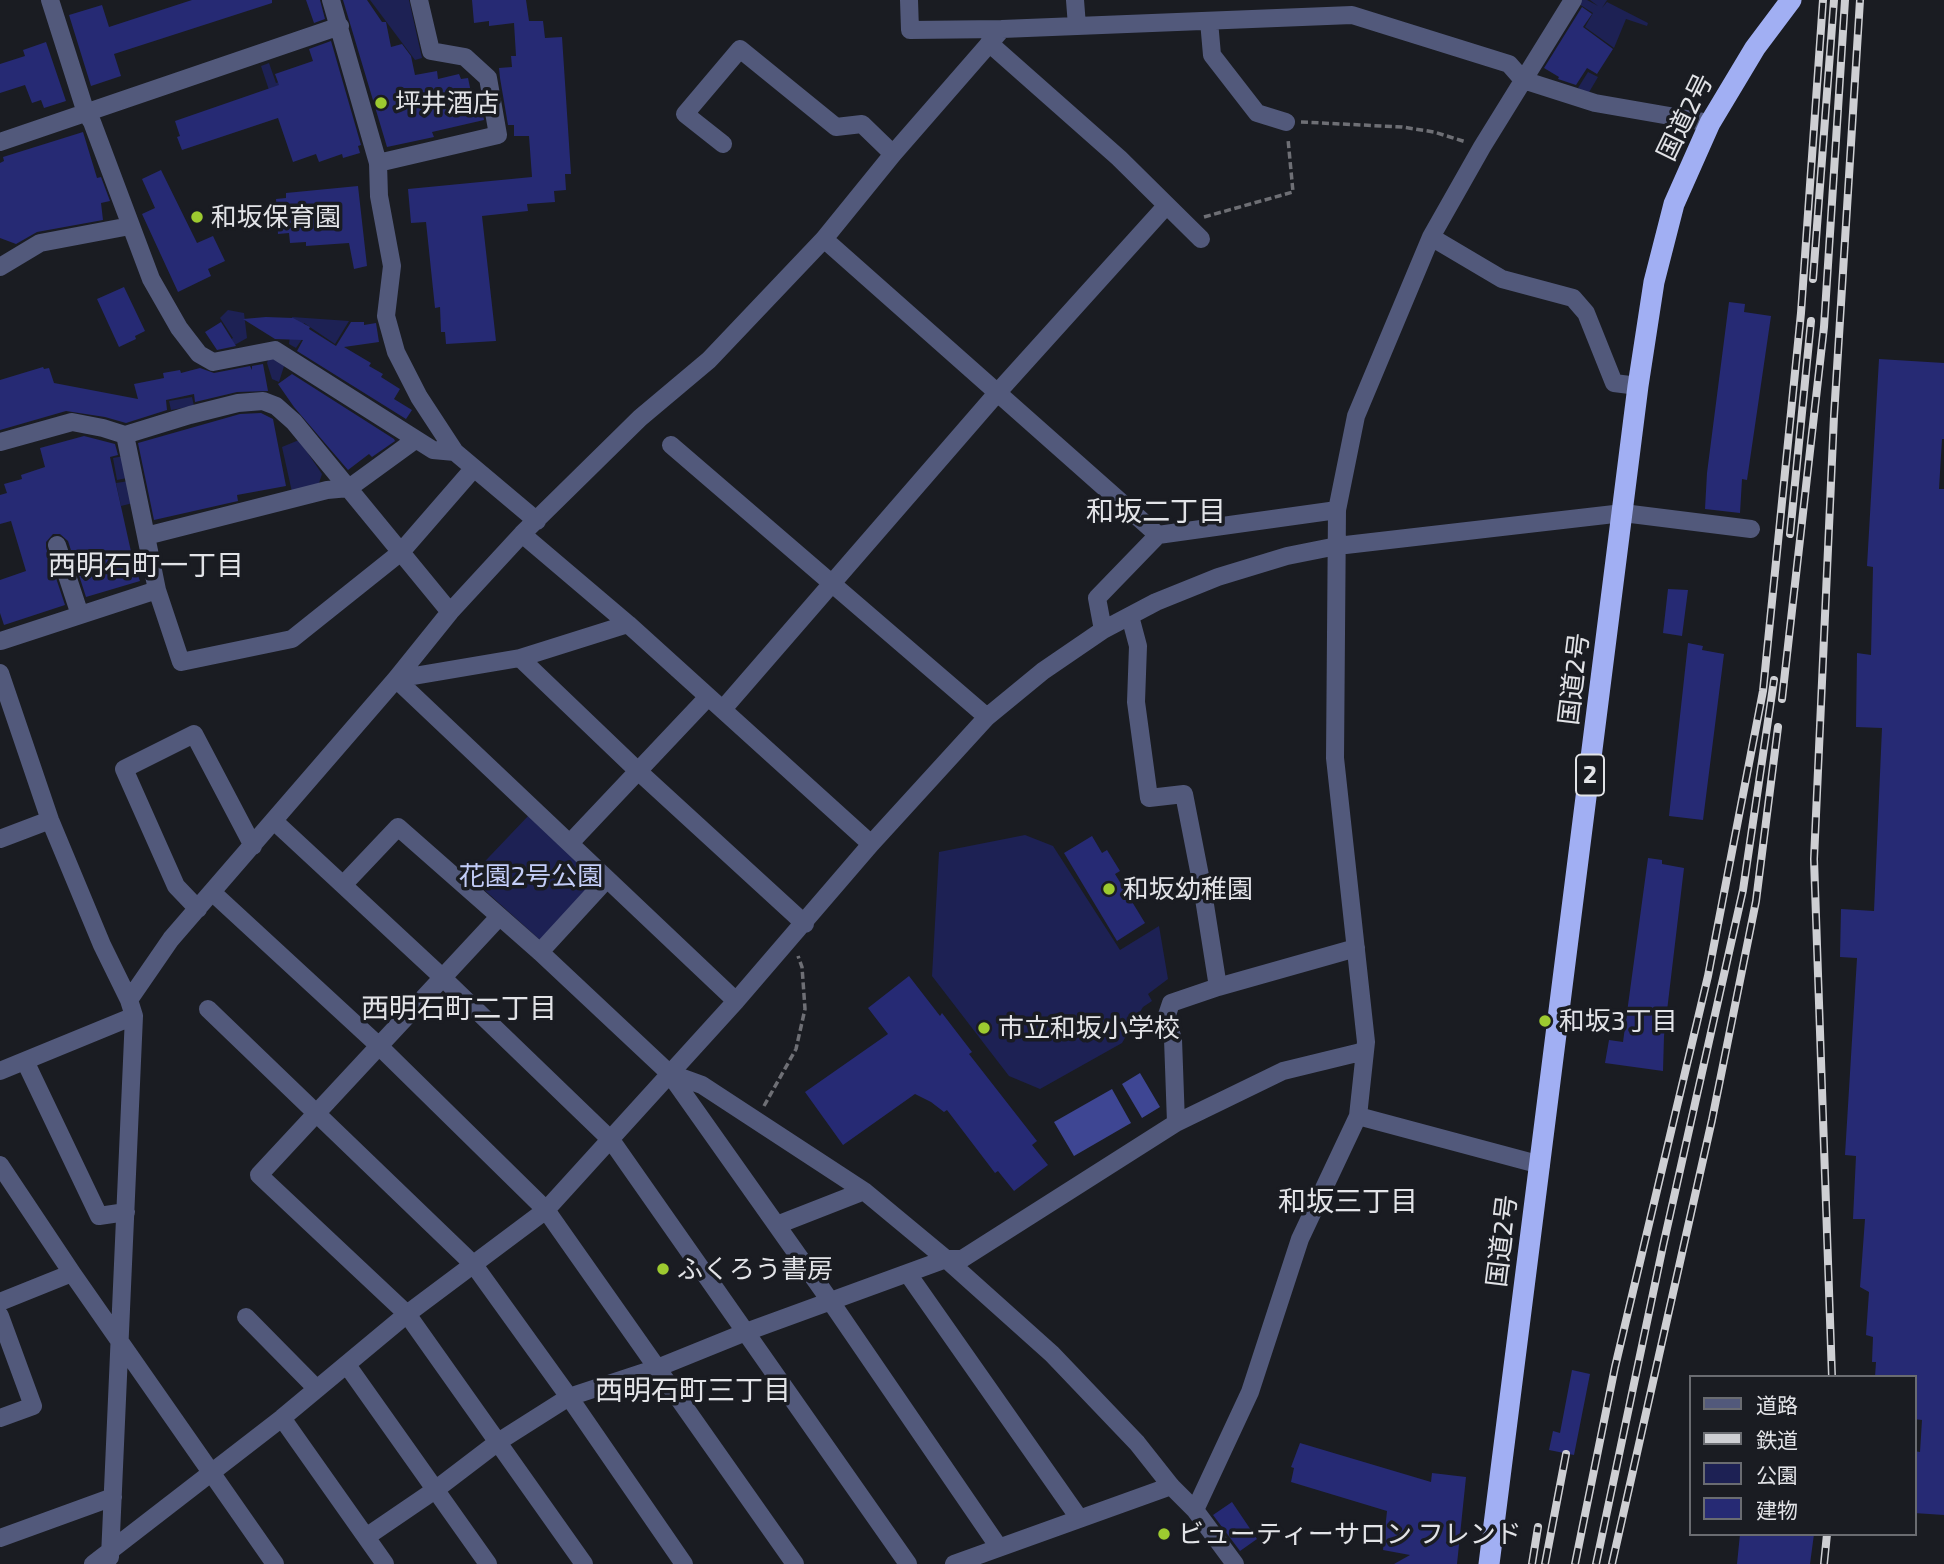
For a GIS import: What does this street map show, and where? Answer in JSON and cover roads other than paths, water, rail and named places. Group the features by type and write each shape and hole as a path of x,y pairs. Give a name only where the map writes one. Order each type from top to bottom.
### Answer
{"highway":[{"name":"国道2号","path":"1489,1564 1637,386 1654,282 1674,204 1710,123 1737,76 1785,7"}],"street":[{"path":"50,0 86,113 92,122 150,279 179,328 199,354 213,362 275,350 415,440 433,450 455,452"},
{"path":"331,0 378,163 379,196 392,266 386,316 396,352 419,397 455,452 537,521"},
{"path":"378,163 498,135 488,78 465,57 431,51 419,0"},
{"path":"909,0 910,30 1209,21 1352,8 1508,64 1523,80 1595,103 1710,123"},
{"path":"1075,0 1077,26"},
{"path":"1195,1510 1250,1392 1300,1239 1358,1116 1366,1042 1335,758 1337,510 1356,416 1431,237 1482,147 1573,0"},
{"path":"1209,21 1212,55 1257,113 1286,122"},
{"path":"0,142 340,26"},
{"path":"0,1071 131,1008 171,939 396,679 450,612 522,534 640,418 709,360 824,239 893,154 1002,29"},
{"path":"989,43 1119,158 1201,239"},
{"path":"723,144 685,114 740,49 836,127 862,124 893,154"},
{"path":"723,709 998,392 1166,206"},
{"path":"0,267 40,243 130,226"},
{"path":"1431,237 1502,279 1573,298 1586,313 1614,383 1637,386"},
{"path":"824,239 1158,535"},
{"path":"0,442 72,422 125,435 238,403 263,401 276,406 294,422 450,612"},
{"path":"125,435 157,590 181,662 292,639 401,552 474,468"},
{"path":"146,536 327,490 349,488 415,440"},
{"path":"671,445 987,718"},
{"path":"1103,630 1097,598 1158,535 1337,510"},
{"path":"93,1564 110,1557 210,1472 317,1390 407,1314 546,1210 736,1001 871,844 987,718 1043,671 1103,630 1156,602 1218,577 1287,556 1337,546 1623,513 1751,529"},
{"path":"522,534 628,624 871,844"},
{"path":"57,545 80,615"},
{"path":"0,659 0,640 157,590"},
{"path":"1130,616 1138,646 1136,702 1149,798 1184,794 1202,886 1217,987"},
{"path":"396,679 520,657 628,624"},
{"path":"520,657 638,771 805,923"},
{"path":"0,673 50,820 131,1008 126,1212 110,1557"},
{"path":"396,679 736,1001"},
{"path":"570,843 708,697"},
{"path":"198,908 176,886 124,769 194,734 253,846"},
{"path":"0,839 50,820"},
{"path":"274,821 442,977 611,1140 908,1564"},
{"path":"343,885 398,827 540,952 669,1073 831,1302 998,1546"},
{"path":"540,952 607,879"},
{"path":"212,892 378,1045 546,1210 795,1564"},
{"path":"499,917 259,1175 407,1314 584,1564"},
{"path":"1176,1124 1174,1040 1166,1018 1171,1003 1217,987 1356,948"},
{"path":"208,1009 474,1265 569,1397 676,1561"},
{"path":"366,1537 435,1490 498,1442 569,1397 657,1368 746,1332 946,1259 962,1259 1176,1124 1283,1071 1365,1051"},
{"path":"25,1061 99,1216 126,1212"},
{"path":"669,1073 702,1086 864,1191 946,1259 1052,1354 1137,1443 1171,1486 1195,1510 1234,1564"},
{"path":"1358,1116 1541,1165"},
{"path":"0,1166 275,1564"},
{"path":"777,1226 864,1191"},
{"path":"0,1302 72,1273"},
{"path":"908,1274 1079,1518"},
{"path":"0,1315 33,1406 0,1418"},
{"path":"246,1317 317,1390"},
{"path":"347,1365 488,1564"},
{"path":"282,1418 385,1564"},
{"path":"958,1563 998,1546 1171,1486"},
{"path":"0,1538 113,1497"}],"railway":[{"path":"1575,1564 1615,1367 1708,976 1763,691 1801,313 1823,0"},
{"path":"1813,279 1834,0"},
{"path":"1782,699 1824,327 1845,0"},
{"path":"1832,1375 1814,859 1834,416 1860,0"},
{"path":"1790,534 1811,321"},
{"path":"1596,1564 1663,1246 1743,890 1774,680"},
{"path":"1612,1564 1712,1120 1756,901 1778,727"},
{"path":"1545,1564 1566,1454"},
{"path":"1532,1564 1538,1527"},
{"path":"1824,1564 1827,1536"}],"place":[{"name":"坪井酒店","path":"381,103"},
{"name":"和坂保育園","path":"197,217"},
{"name":"和坂幼稚園","path":"1109,889"},
{"name":"和坂3丁目","path":"1545,1021"},
{"name":"市立和坂小学校","path":"984,1028"},
{"name":"ふくろう書房","path":"663,1269"},
{"name":"ビューティーサロン フレンド","path":"1164,1534"}],"district":[{"name":"和坂二丁目","path":"1156,512"},
{"name":"西明石町一丁目","path":"146,566"},
{"name":"西明石町二丁目","path":"459,1009"},
{"name":"和坂三丁目","path":"1348,1202"},
{"name":"西明石町三丁目","path":"693,1391"}],"park label":[{"name":"花園2号公園","path":"531,876"}]}
